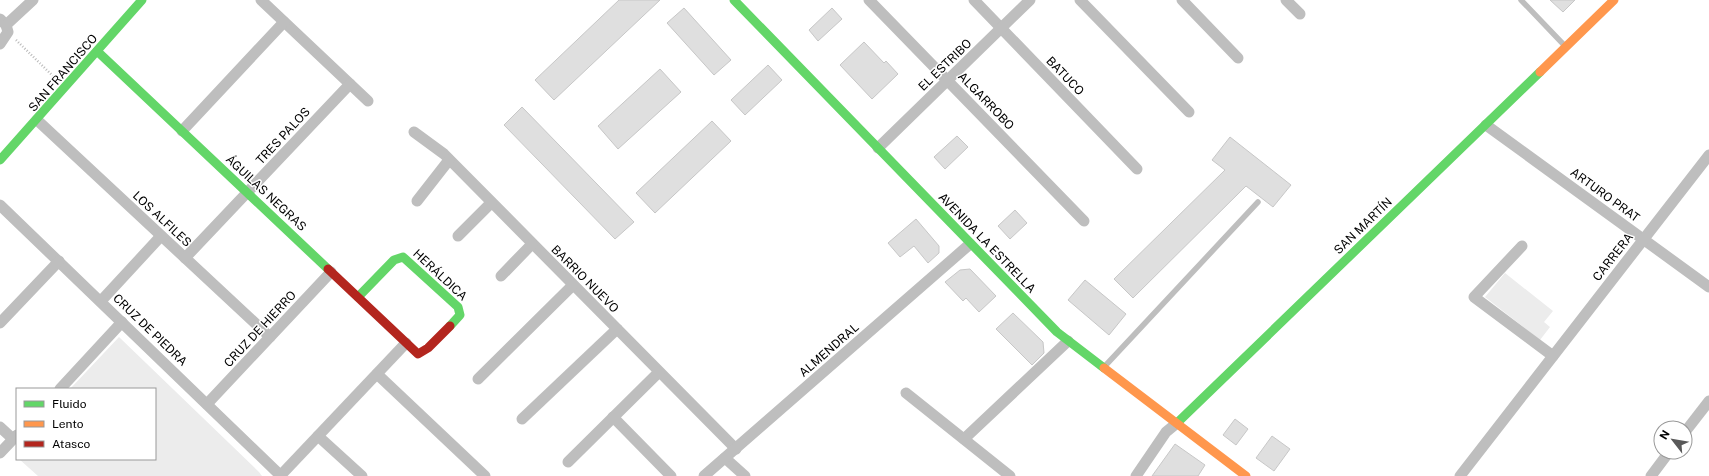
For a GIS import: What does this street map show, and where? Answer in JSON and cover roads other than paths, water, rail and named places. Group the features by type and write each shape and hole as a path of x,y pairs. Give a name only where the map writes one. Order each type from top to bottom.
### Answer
{"street":[{"path":"0,44 5,25 33,0"},
{"name":"SAN FRANCISCO","path":"0,160 65,89 142,0"},
{"path":"261,0 368,101"},
{"name":"AVENIDA LA ESTRELLA","path":"734,0 970,244 1068,341 1246,476"},
{"name":"ALGARROBO","path":"869,0 1084,221"},
{"name":"BATUCO","path":"974,0 1136,170"},
{"name":"EL ESTRIBO","path":"878,148 1030,0"},
{"path":"1080,0 1189,112"},
{"path":"1182,0 1238,58"},
{"path":"1286,0 1300,14"},
{"name":"SAN MARTÍN","path":"1136,476 1166,432 1614,0"},
{"path":"182,130 284,22"},
{"name":"ÁGUILAS NEGRAS","path":"97,51 418,354"},
{"name":"TRES PALOS","path":"185,258 350,84"},
{"name":"LOS ALFILES","path":"37,120 270,337"},
{"name":"ARTURO PRAT","path":"1486,125 1709,287"},
{"name":"BARRIO NUEVO","path":"414,132 437,148 736,449"},
{"name":"CARRERA","path":"1460,476 1709,155"},
{"path":"417,201 449,160"},
{"path":"458,236 491,203"},
{"name":"CRUZ DE PIEDRA","path":"0,205 101,301 280,476"},
{"path":"101,301 161,236"},
{"path":"501,276 532,244"},
{"name":"ALMENDRAL","path":"704,476 970,244"},
{"path":"1522,246 1474,297 1553,356"},
{"name":"HERÁLDICA","path":"358,297 394,260 400,257 406,259 458,307 460,312 458,318 428,348 418,354"},
{"path":"0,323 59,261"},
{"name":"CRUZ DE HIERRO","path":"207,404 331,272"},
{"path":"478,379 573,285"},
{"path":"61,388 122,322"},
{"path":"522,419 617,329"},
{"path":"964,439 1068,341"},
{"path":"280,476 406,343"},
{"path":"568,462 659,372"},
{"path":"377,374 485,476"},
{"path":"906,393 1010,476"},
{"path":"1693,422 1709,401"},
{"path":"613,417 671,476"},
{"path":"0,427 15,437 0,453"},
{"path":"318,436 362,476"},
{"path":"725,458 746,476"},
{"path":"1651,476 1663,460"}],"lane":[{"path":"1521,0 1566,47"},
{"path":"1103,368 1258,202"}]}
